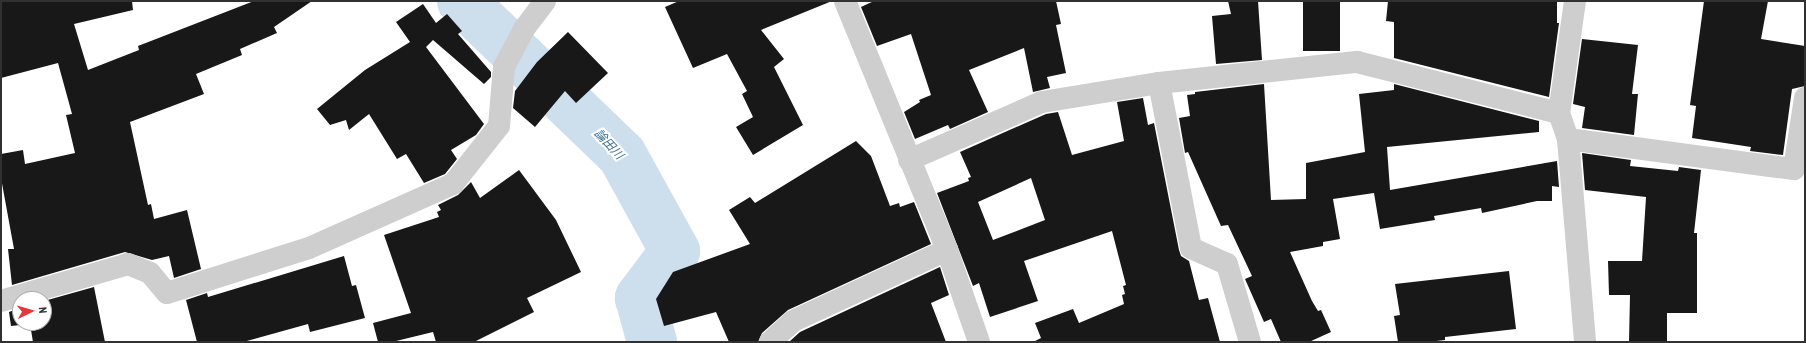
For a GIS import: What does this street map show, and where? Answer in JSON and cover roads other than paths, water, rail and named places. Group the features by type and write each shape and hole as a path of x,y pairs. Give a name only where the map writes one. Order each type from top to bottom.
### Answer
{"street":[{"path":"1,301 128,264 150,273 167,293 309,248 453,184 499,126 504,68 524,28 546,1"},
{"path":"845,1 880,83 909,160 947,250 979,342"},
{"path":"1575,1 1559,113 1568,139 1585,342"},
{"path":"909,160 1042,102 1159,83 1356,62 1559,113"},
{"path":"1159,83 1191,248 1227,264 1250,342"},
{"path":"1568,139 1794,169 1805,98"},
{"path":"770,342 793,321 947,250"}],"waterway":[{"name":"論田川","path":"462,1 622,155 675,251 640,298 652,342"}]}
